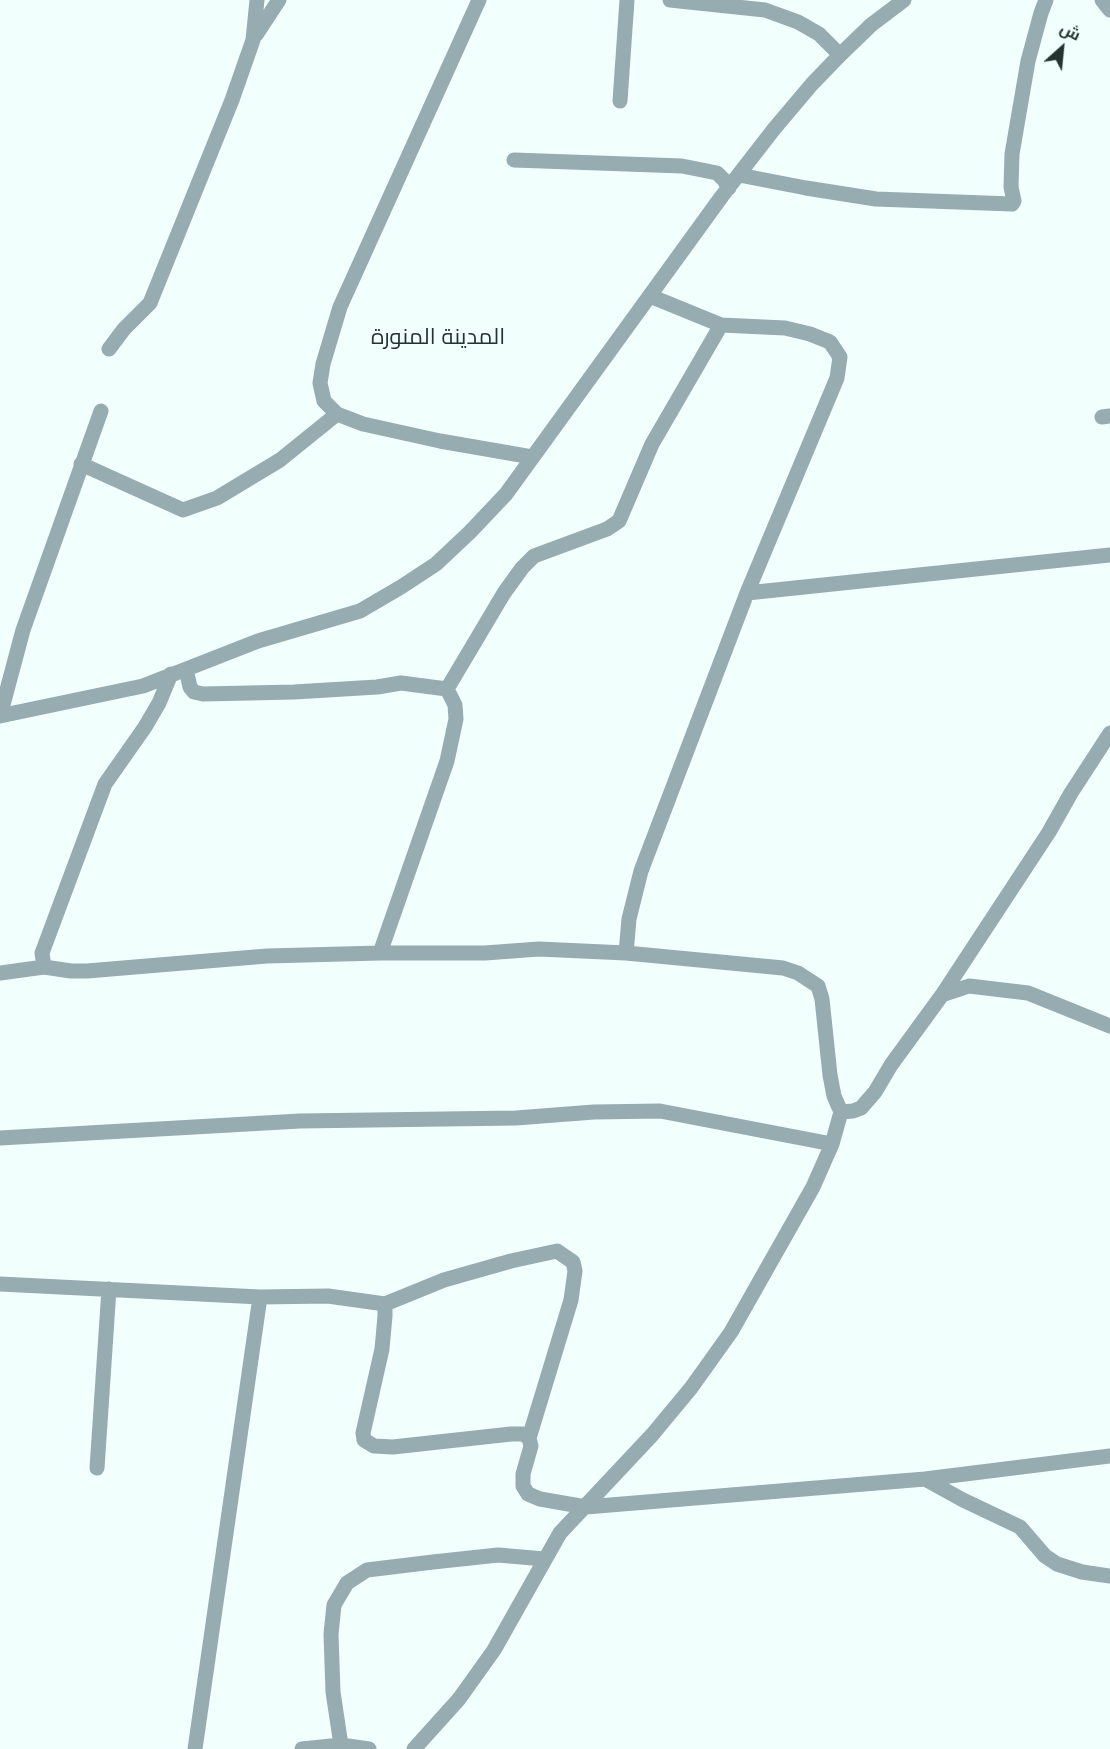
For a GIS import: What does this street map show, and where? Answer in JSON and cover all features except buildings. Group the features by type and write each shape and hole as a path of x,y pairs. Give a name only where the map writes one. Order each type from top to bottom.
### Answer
{"street":[{"path":"109,349 124,329 150,303 232,100 253,40 257,0"},
{"path":"253,40 279,0"},
{"path":"479,0 340,308 323,364 320,382 324,401 337,414 363,424 440,441 532,457"},
{"path":"620,101 627,0"},
{"path":"670,0 765,10 798,22 819,34 840,55"},
{"path":"101,411 23,630 0,716 143,686 258,641 360,611 436,564 506,494 729,188 812,84 871,25 904,0"},
{"path":"739,175 876,199 1012,204 1014,201 1011,187 1014,143 1028,61 1046,0"},
{"path":"1102,0 1110,10"},
{"path":"514,160 682,166 717,173 729,188"},
{"path":"626,953 629,919 641,871 747,593 837,378 840,357 830,342 810,334 785,328 722,325 650,296"},
{"path":"447,689 504,592 534,556 607,529 619,521 652,444 722,325"},
{"path":"81,464 183,510 217,498 280,460 337,414"},
{"path":"747,593 1110,555"},
{"path":"186,669 190,687 194,692 203,694 294,692 377,687 401,683 447,689"},
{"path":"44,967 42,952 105,784 145,727 159,703 171,674"},
{"path":"380,953 447,761 456,719 455,705 447,689"},
{"path":"841,1112 861,1108 875,1092 1049,832 1071,792 1110,733"},
{"path":"0,972 44,967 87,971 267,956 485,953 539,949 626,953 783,968 810,979 818,986 822,999 830,1075 834,1096 841,1112 832,1144 813,1187 731,1332 691,1388 652,1435 560,1533 494,1650 459,1699 414,1749"},
{"path":"942,994 969,986 1028,993 1110,1026"},
{"path":"0,1137 300,1121 516,1118 594,1112 660,1111 832,1144"},
{"path":"0,1284 260,1297 328,1296 385,1304 444,1280 557,1251 573,1262 575,1271 571,1300 529,1438 531,1446 523,1474 523,1486 528,1494 540,1499 586,1507 925,1479 1110,1456"},
{"path":"97,1468 109,1289"},
{"path":"195,1749 260,1297"},
{"path":"385,1304 382,1349 363,1433 364,1440 374,1446 393,1447 511,1434 523,1434 529,1438"},
{"path":"925,1479 1020,1527 1045,1556 1057,1564 1082,1572 1110,1576"},
{"path":"341,1746 333,1692 331,1634 334,1605 347,1583 368,1570 433,1562 498,1555 544,1559"},
{"path":"302,1749 341,1746 369,1749"}],"district":[{"name":"المدينة المنورة","path":"438,338"}]}
